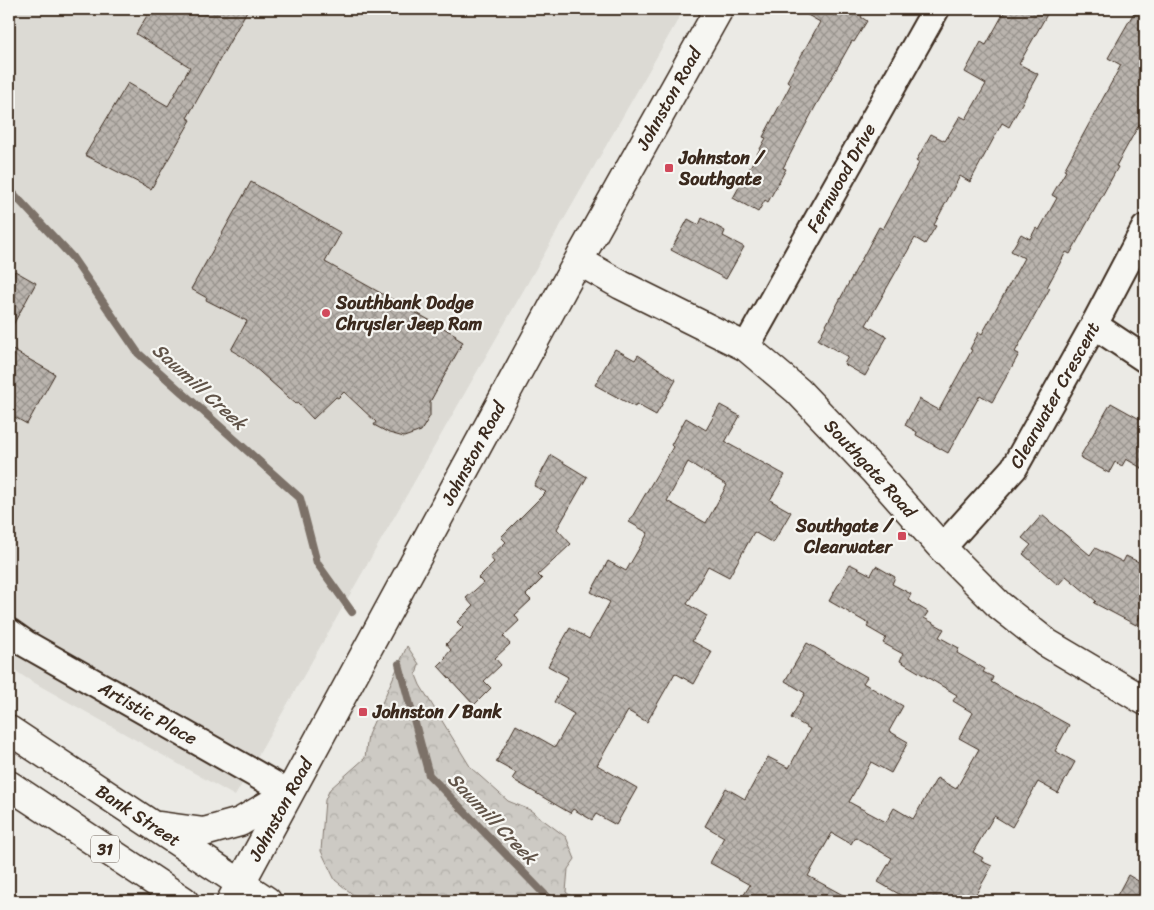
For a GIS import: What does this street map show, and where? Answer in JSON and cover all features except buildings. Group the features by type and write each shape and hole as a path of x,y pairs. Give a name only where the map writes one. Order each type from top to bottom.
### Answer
{"street":[{"name":"Johnston Road","path":"236,892 719,9"},
{"name":"Fernwood Drive","path":"746,347 936,9"},
{"name":"Clearwater Crescent","path":"942,548 1014,468 1094,325 1145,228"},
{"name":"Southgate Road","path":"579,262 746,347 798,391 873,470 942,548 999,605 1046,643 1145,701"},
{"path":"1094,325 1145,359"},
{"name":"Artistic Place","path":"9,632 34,649 289,792"},
{"name":"Bank Street","path":"9,730 154,825 236,892 267,901"},
{"name":"31","path":"9,786 184,901"},
{"path":"154,825 204,832 240,822 289,792"}],"shaded area":[{"path":"9,9 684,9 235,796 26,678 9,666"}],"green space":[{"path":"407,646 419,664 416,675 420,685 471,768 508,801 530,810 566,837 575,859 568,869 566,892 577,901 361,901 335,880 321,851 325,800 330,789 365,758 368,735"}],"waterway":[{"name":"Sawmill Creek","path":"9,189 72,257 138,353 300,498 317,563 352,612"},
{"name":"Sawmill Creek","path":"399,664 429,775 551,901"}],"place":[{"name":"Johnston / Southgate","path":"669,168"},
{"name":"Southbank Dodge Chrysler Jeep Ram","path":"326,313"},
{"name":"Southgate / Clearwater","path":"902,536"},
{"name":"Johnston / Bank","path":"363,712"}]}
